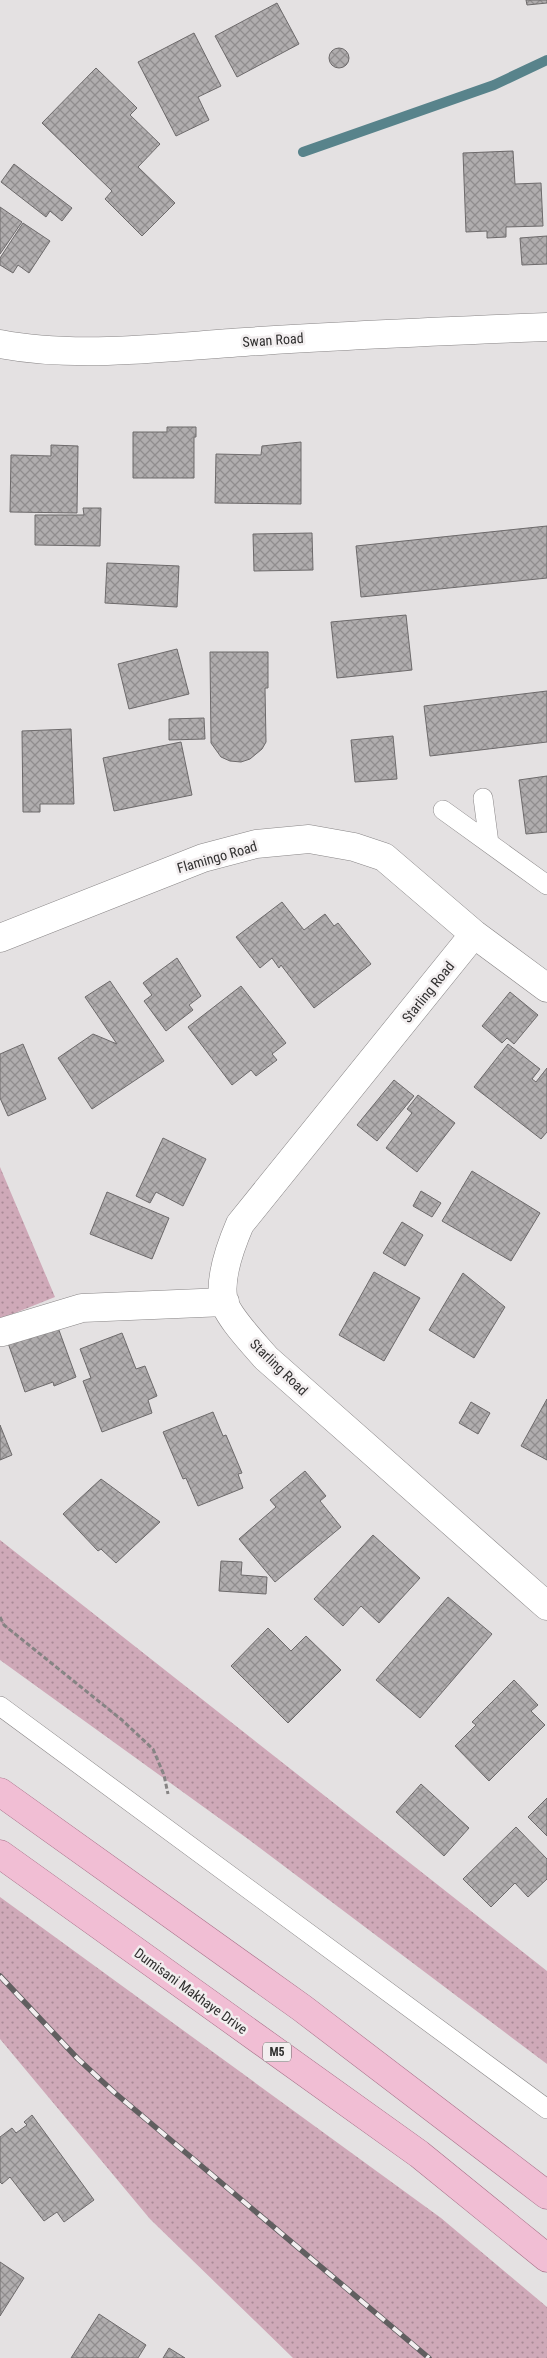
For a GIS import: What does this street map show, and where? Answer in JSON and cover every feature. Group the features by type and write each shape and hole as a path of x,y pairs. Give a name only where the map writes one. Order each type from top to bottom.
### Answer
{"main road":[{"path":"0,1792 302,2008 547,2195"},
{"name":"Dumisani Makhaye Drive","path":"0,1854 419,2154 547,2258"}],"street":[{"name":"Swan Road","path":"0,344 22,348 111,350 316,337 547,327"},
{"name":"Flamingo Road","path":"0,938 203,858 256,844 310,839 354,847 384,858 474,934 547,988"},
{"name":"Starling Road","path":"474,934 240,1224 228,1254 223,1298 239,1327 266,1358 547,1606"},
{"path":"2,1332 82,1308 225,1302"}],"lane":[{"path":"483,798 490,843"},
{"path":"443,810 547,885"},
{"path":"528,871 547,868"},
{"path":"0,1706 547,2109"}],"path":[{"path":"0,1617 4,1624 122,1720 153,1749 164,1776 168,1794"}],"shaded area":[{"path":"0,1167 55,1297 0,1319"},
{"path":"0,1540 547,1971 547,2064 248,1839 0,1660"},
{"path":"0,1897 441,2218 547,2307 547,2358 293,2358 150,2219 0,2039"}],"building":[{"path":"526,0 547,0 547,3 527,5"},
{"path":"277,3 299,44 237,77 215,36"},
{"path":"194,33 221,86 198,97 209,120 176,136 138,62"},
{"path":"339,48 346,51 349,58 346,65 339,68 332,65 329,58 332,51"},
{"path":"96,68 137,108 130,115 160,144 138,167 175,203 142,236 105,199 112,191 42,123"},
{"path":"513,151 515,184 541,183 543,226 506,227 506,237 487,238 487,231 466,232 463,153"},
{"path":"14,164 72,208 62,221 50,211 46,217 1,182"},
{"path":"0,207 22,222 0,254"},
{"path":"23,223 50,241 29,273 18,265 13,273 0,265 0,258"},
{"path":"547,236 547,264 522,265 520,238"},
{"path":"167,427 196,427 196,437 194,437 194,478 133,478 133,432 167,432"},
{"path":"301,442 301,504 215,503 216,454 261,455 262,446"},
{"path":"51,445 78,446 77,513 10,512 11,455 51,456"},
{"path":"83,508 101,508 100,546 35,545 35,515 84,515"},
{"path":"547,526 547,578 361,597 356,546"},
{"path":"312,533 313,570 254,571 253,534"},
{"path":"107,563 179,566 177,607 105,603"},
{"path":"406,615 412,670 337,678 331,622"},
{"path":"177,649 189,694 129,709 118,664"},
{"path":"210,652 268,652 268,688 265,688 266,742 262,749 250,759 241,762 230,761 221,757 211,743"},
{"path":"547,691 547,742 430,756 424,706"},
{"path":"204,718 205,739 169,740 169,719"},
{"path":"71,729 74,804 40,804 40,812 23,812 22,731"},
{"path":"393,736 397,779 355,782 351,740"},
{"path":"181,742 192,795 114,811 103,758"},
{"path":"547,776 547,832 526,834 519,780"},
{"path":"282,902 304,930 325,914 334,926 338,923 371,964 314,1008 281,965 279,968 272,958 260,968 236,937"},
{"path":"177,958 201,996 189,1005 193,1010 166,1031 144,1001 152,995 143,983"},
{"path":"110,981 164,1061 92,1109 58,1058 93,1034 117,1044 85,997"},
{"path":"241,986 286,1043 272,1054 277,1060 256,1076 251,1070 232,1085 188,1027"},
{"path":"510,992 538,1015 514,1044 507,1038 502,1043 482,1026"},
{"path":"23,1044 46,1099 8,1116 0,1098 0,1054"},
{"path":"508,1044 540,1069 532,1079 536,1082 547,1068 547,1132 541,1139 474,1087"},
{"path":"394,1080 414,1096 377,1141 357,1125"},
{"path":"418,1095 455,1123 417,1172 386,1148 412,1113 407,1109"},
{"path":"163,1138 206,1159 183,1206 156,1192 150,1203 136,1196"},
{"path":"472,1171 540,1213 511,1261 442,1221"},
{"path":"421,1191 441,1203 432,1217 413,1206"},
{"path":"107,1192 169,1218 152,1259 90,1234"},
{"path":"402,1222 423,1235 405,1266 383,1253"},
{"path":"374,1272 420,1298 384,1361 339,1335"},
{"path":"463,1273 505,1307 474,1358 429,1330"},
{"path":"56,1322 76,1377 54,1386 53,1382 25,1392 7,1340"},
{"path":"122,1333 136,1369 145,1366 157,1396 148,1400 152,1413 102,1432 83,1381 91,1378 80,1349"},
{"path":"547,1399 547,1460 521,1446"},
{"path":"471,1402 490,1413 478,1434 459,1423"},
{"path":"213,1412 223,1436 226,1435 242,1473 238,1474 243,1488 198,1506 186,1478 183,1479 163,1432"},
{"path":"0,1425 12,1455 0,1460"},
{"path":"305,1471 326,1496 320,1501 341,1527 275,1582 239,1539 276,1507 270,1500"},
{"path":"101,1479 160,1522 116,1563 101,1549 98,1551 63,1514"},
{"path":"373,1535 420,1578 379,1623 361,1606 343,1626 314,1599"},
{"path":"221,1561 242,1562 241,1575 267,1577 266,1594 219,1591"},
{"path":"448,1597 492,1634 420,1718 376,1680"},
{"path":"268,1628 291,1651 306,1636 341,1670 288,1723 231,1666"},
{"path":"514,1680 538,1705 531,1711 545,1725 489,1781 455,1746 476,1725 472,1722"},
{"path":"421,1784 469,1828 444,1856 396,1812"},
{"path":"547,1798 547,1836 528,1817"},
{"path":"516,1827 547,1859 547,1879 528,1897 515,1883 491,1907 463,1879"},
{"path":"32,2115 94,2200 64,2222 57,2212 44,2221 10,2177 2,2184 0,2182 0,2137 12,2128 16,2133 27,2125 24,2122"},
{"path":"0,2262 24,2278 0,2316"},
{"path":"99,2314 146,2345 138,2358 71,2358"},
{"path":"169,2348 185,2358 163,2358"}],"waterway":[{"path":"303,152 494,85 547,60"}],"railway":[{"path":"0,1976 78,2059 115,2093 429,2358"}]}
